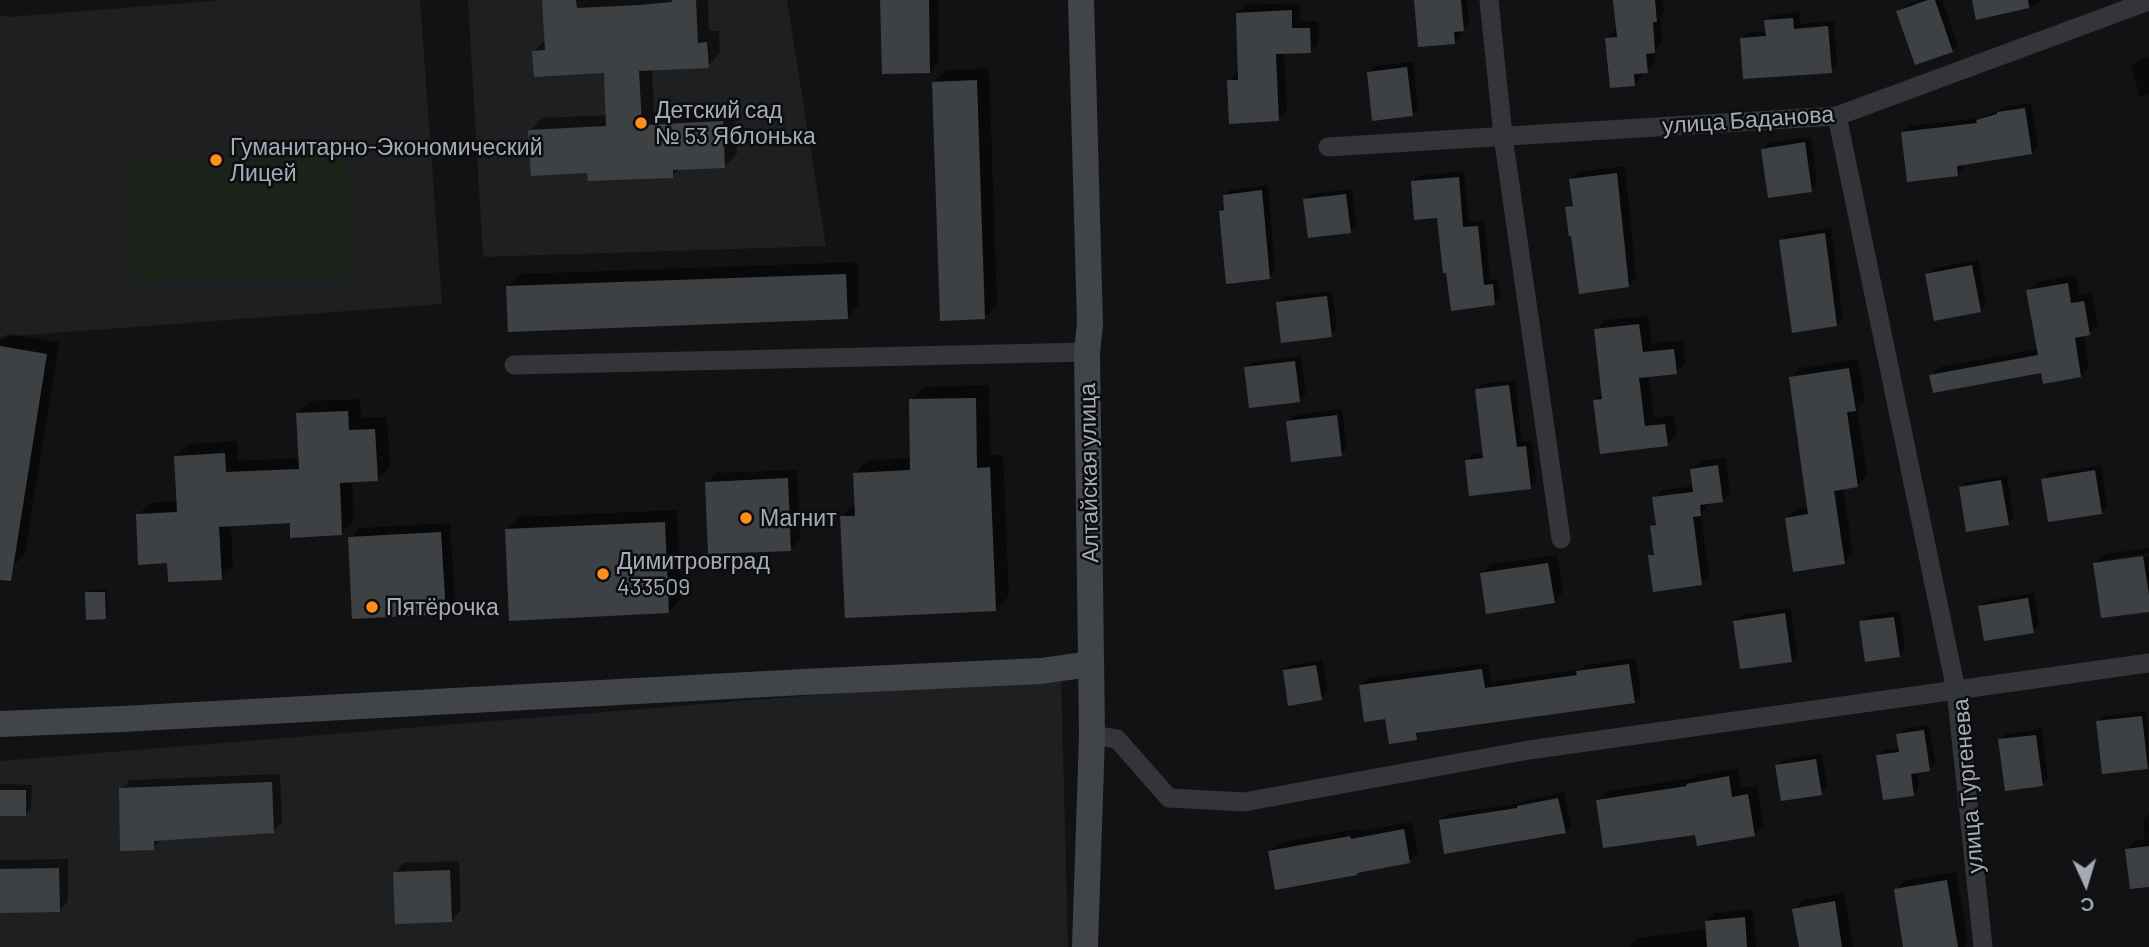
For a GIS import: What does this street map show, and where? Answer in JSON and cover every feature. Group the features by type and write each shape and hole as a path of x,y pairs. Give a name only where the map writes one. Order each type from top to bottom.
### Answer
{"street":[{"name":"Алтайская улица","path":"1081,0 1090,324 1087,352 1092,735 1085,947"},
{"path":"1489,0 1503,136 1561,539"},
{"name":"улица Баданова","path":"1328,147 1837,116 2149,1"},
{"path":"1092,735 1117,739 1169,798 1244,802 1529,750 1956,690 1837,116"},
{"path":"514,365 1087,352"},
{"name":"улица Тургенева","path":"1983,947 1956,690 2149,663"},
{"path":"0,724 803,681 1041,671 1090,664"}],"shaded area":[{"name":"Гуманитарно-Экономический Лицей","path":"224,0 420,0 442,304 0,337 0,15 9,17"},
{"name":"Детский сад № 53 Яблонька","path":"468,0 787,0 826,246 483,257"},
{"path":"347,154 350,277 132,282 129,160"},
{"path":"1061,675 1068,947 0,947 0,761"}],"building":[{"path":"542,0 576,0 577,8 696,0 698,43 707,42 709,68 639,71 642,125 723,121 725,168 673,170 673,178 588,181 587,173 531,176 528,130 606,126 604,73 534,77 532,51 545,50"},
{"path":"880,0 929,0 930,73 882,74"},
{"path":"1414,0 1461,0 1464,31 1454,32 1455,44 1418,47"},
{"path":"1613,0 1655,0 1655,53 1646,54 1648,73 1634,74 1635,86 1610,88 1605,38 1617,37"},
{"path":"1935,0 1953,52 1915,65 1896,11"},
{"path":"1972,0 2028,0 2029,8 1976,20"},
{"path":"1292,10 1292,28 1310,28 1311,53 1276,54 1279,121 1229,124 1227,80 1238,80 1236,13"},
{"path":"1793,18 1794,29 1828,26 1832,73 1743,79 1740,38 1766,36 1764,20"},
{"path":"1407,67 1413,116 1372,121 1367,72"},
{"path":"977,80 985,319 940,321 932,82"},
{"path":"2025,108 2032,154 1957,166 1958,176 1907,182 1901,132 1977,123 1976,120 1997,112"},
{"path":"1805,142 1812,192 1768,198 1761,149"},
{"path":"1617,173 1629,287 1579,294 1565,207 1573,206 1569,179"},
{"path":"1459,177 1463,227 1478,226 1484,285 1493,284 1495,305 1451,311 1446,273 1443,273 1437,218 1414,220 1411,181"},
{"path":"1262,190 1270,279 1226,284 1219,211 1224,210 1223,195"},
{"path":"1346,194 1351,233 1308,238 1303,199"},
{"path":"1825,233 1837,326 1792,333 1779,240"},
{"path":"1972,265 1981,312 1934,321 1925,274"},
{"path":"846,274 848,319 508,332 506,286"},
{"path":"2068,283 2071,303 2084,301 2090,335 2075,338 2081,377 2043,384 2041,373 1933,393 1929,375 2038,355 2026,290"},
{"path":"1327,296 1332,337 1281,343 1276,302"},
{"path":"1639,324 1643,352 1674,349 1677,374 1639,378 1645,426 1665,424 1668,446 1600,454 1593,400 1602,399 1594,329"},
{"path":"0,346 47,354 11,581 0,580"},
{"path":"1295,361 1300,402 1249,408 1244,367"},
{"path":"1849,368 1856,411 1847,412 1858,487 1834,491 1845,564 1793,572 1785,518 1808,514 1789,377"},
{"path":"1509,385 1517,447 1526,446 1531,489 1469,496 1465,460 1483,458 1475,389"},
{"path":"976,398 977,468 990,467 996,611 845,618 840,516 855,516 853,473 910,470 909,399"},
{"path":"348,411 349,430 375,429 378,481 340,483 342,535 290,538 290,523 219,527 222,580 168,582 167,563 138,565 136,514 177,512 174,456 225,453 226,472 299,469 296,413"},
{"path":"1337,415 1342,456 1291,462 1286,421"},
{"path":"1718,465 1723,502 1700,505 1701,516 1693,517 1702,585 1653,592 1648,555 1654,555 1650,526 1656,525 1652,497 1693,492 1690,469"},
{"path":"2095,470 2102,514 2048,522 2041,479"},
{"path":"788,478 791,551 708,554 705,482"},
{"path":"2001,480 2009,525 1966,532 1959,487"},
{"path":"665,522 669,613 509,621 505,529"},
{"path":"441,532 446,614 352,619 348,537"},
{"path":"2143,556 2149,612 2101,618 2093,563"},
{"path":"1548,563 1555,603 1486,614 1480,573"},
{"path":"85,592 105,592 106,619 86,620"},
{"path":"2028,598 2034,633 1984,641 1978,606"},
{"path":"1785,613 1792,662 1740,669 1733,621"},
{"path":"1894,617 1900,657 1865,662 1859,621"},
{"path":"1629,664 1635,703 1416,733 1417,740 1389,744 1385,719 1364,722 1359,685 1482,669 1485,688 1577,675 1576,671"},
{"path":"1316,665 1322,700 1288,706 1283,670"},
{"path":"2142,716 2148,769 2102,774 2096,721"},
{"path":"1924,730 1930,771 1911,774 1914,796 1883,800 1876,755 1899,752 1896,734"},
{"path":"2036,735 2043,786 2005,791 1998,739"},
{"path":"1816,759 1822,795 1781,801 1775,765"},
{"path":"1729,776 1732,797 1748,794 1755,836 1697,846 1695,835 1603,848 1596,800 1687,786 1686,784"},
{"path":"272,782 274,833 154,841 154,850 120,851 119,788"},
{"path":"0,790 26,790 26,816 0,816"},
{"path":"1558,798 1566,833 1444,854 1439,820 1517,808"},
{"path":"1404,829 1410,863 1275,890 1268,851"},
{"path":"2149,846 2149,887 2130,889 2125,849"},
{"path":"59,868 60,912 0,913 0,869"},
{"path":"450,870 452,922 395,924 393,872"},
{"path":"1947,880 1958,947 1903,947 1894,889"},
{"path":"1835,901 1842,947 1799,947 1792,909"},
{"path":"1745,917 1747,947 1707,947 1705,921"}],"place":[{"name":"Детский сад № 53 Яблонька","path":"641,123"},
{"name":"Гуманитарно-Экономический Лицей","path":"216,160"},
{"name":"Магнит","path":"746,518"},
{"name":"Димитровград 433509","path":"603,574"},
{"name":"Пятёрочка","path":"372,607"}]}
